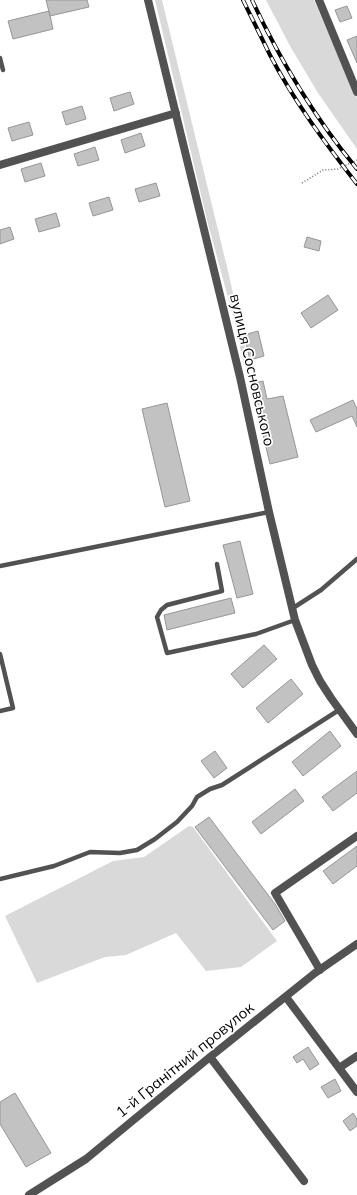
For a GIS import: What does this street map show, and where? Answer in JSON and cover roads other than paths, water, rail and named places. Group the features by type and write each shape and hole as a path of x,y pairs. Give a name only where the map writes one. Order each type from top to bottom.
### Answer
{"street":[{"name":"вулиця Сосновського","path":"148,0 238,369 269,512 295,620 312,665 331,698 357,734"},
{"path":"320,0 357,92"},
{"path":"0,165 176,113"},
{"path":"320,970 275,893 357,836"},
{"name":"1-й Гранітний провулок","path":"29,1195 86,1159 133,1122 210,1057 320,970 357,944"},
{"path":"286,997 357,1092"},
{"path":"339,1068 357,1056"},
{"path":"210,1057 304,1181"}],"lane":[{"path":"0,58 3,70"},
{"path":"0,566 269,512"},
{"path":"293,608 321,590 357,559"},
{"path":"217,564 222,591 167,606 161,610 157,617 167,653 256,634 295,620"},
{"path":"0,654 14,708 0,712"},
{"path":"0,879 54,866 90,852 120,853 137,850 155,839 177,822 192,806 197,797 210,789 222,785 339,710"}],"railway":[{"path":"243,0 270,55 289,89 357,184"},
{"path":"252,0 274,45 299,88 327,130 357,169"}]}
